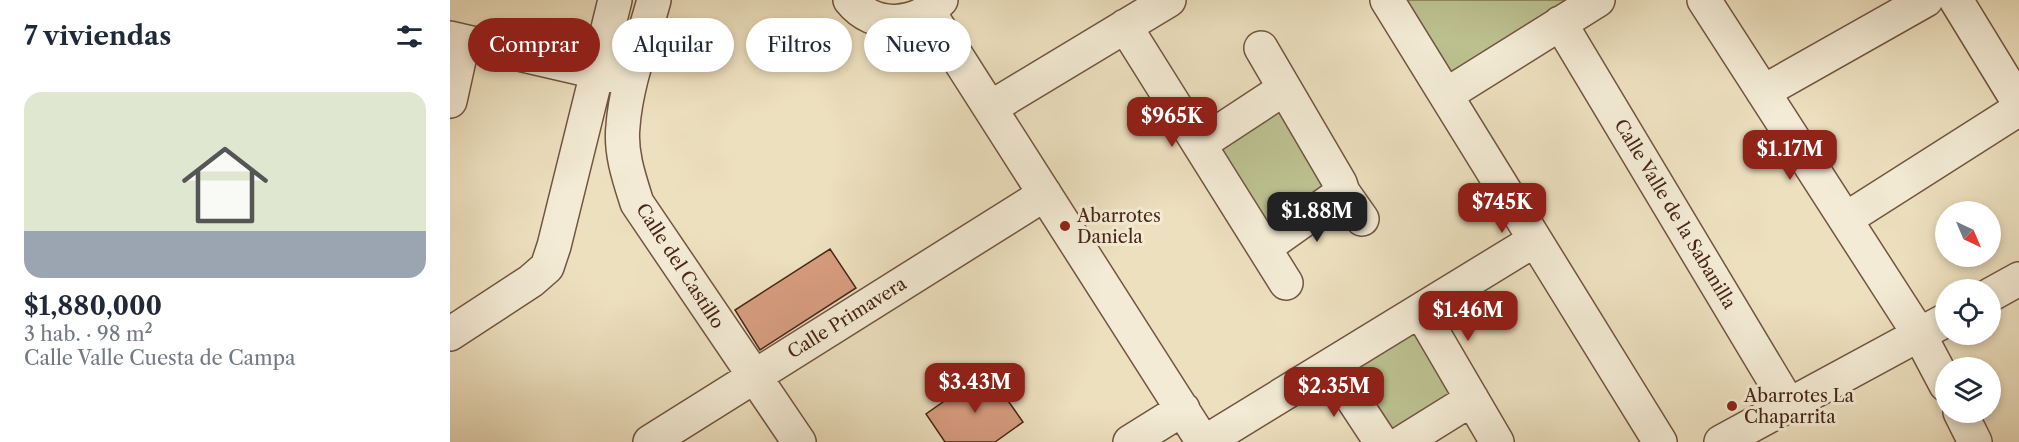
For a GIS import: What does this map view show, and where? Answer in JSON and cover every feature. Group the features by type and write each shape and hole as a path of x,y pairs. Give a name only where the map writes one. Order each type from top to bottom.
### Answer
{"street":[{"path":"600,59 615,0"},
{"name":"Calle del Castillo","path":"654,0 622,127 625,166 637,203 799,442"},
{"path":"850,0 857,9 877,20 900,22 934,6 990,108 1204,442 1421,312 1535,240"},
{"path":"990,108 1169,0"},
{"path":"1387,0 1660,442"},
{"path":"1446,95 1598,0"},
{"path":"1704,0 1846,219 1932,327 1939,357"},
{"path":"1763,92 1926,0"},
{"path":"1956,0 2019,103"},
{"name":"Calle Valle de la Sabanilla","path":"1560,23 1789,405"},
{"path":"1125,26 1286,283"},
{"path":"450,101 456,40"},
{"path":"1260,48 1340,183 1342,192 1362,219"},
{"path":"450,334 531,281 547,267 597,72"},
{"path":"600,72 632,81"},
{"path":"1200,144 1284,91"},
{"path":"1846,219 2019,109"},
{"path":"1262,243 1274,241 1342,192"},
{"name":"Calle Primavera","path":"650,442 1045,194"},
{"path":"2001,289 2019,279"},
{"path":"1421,312 1497,442"},
{"path":"1721,442 1932,327"},
{"path":"1331,366 1381,442"},
{"path":"1403,442 1472,399"},
{"path":"1130,442 1183,409"},
{"path":"1966,423 1975,442"}],"green space":[{"path":"1387,0 1599,0 1446,95"},
{"path":"1284,91 1343,192 1262,243 1200,144"},
{"path":"1416,314 1468,399 1399,442 1332,365"}],"building":[{"path":"830,249 856,288 760,350 735,310"},
{"path":"987,371 1023,422 995,442 945,442 926,414"}],"place":[{"name":"Abarrotes Daniela","path":"1065,226"},
{"name":"Abarrotes La Chaparrita","path":"1732,406"}]}
